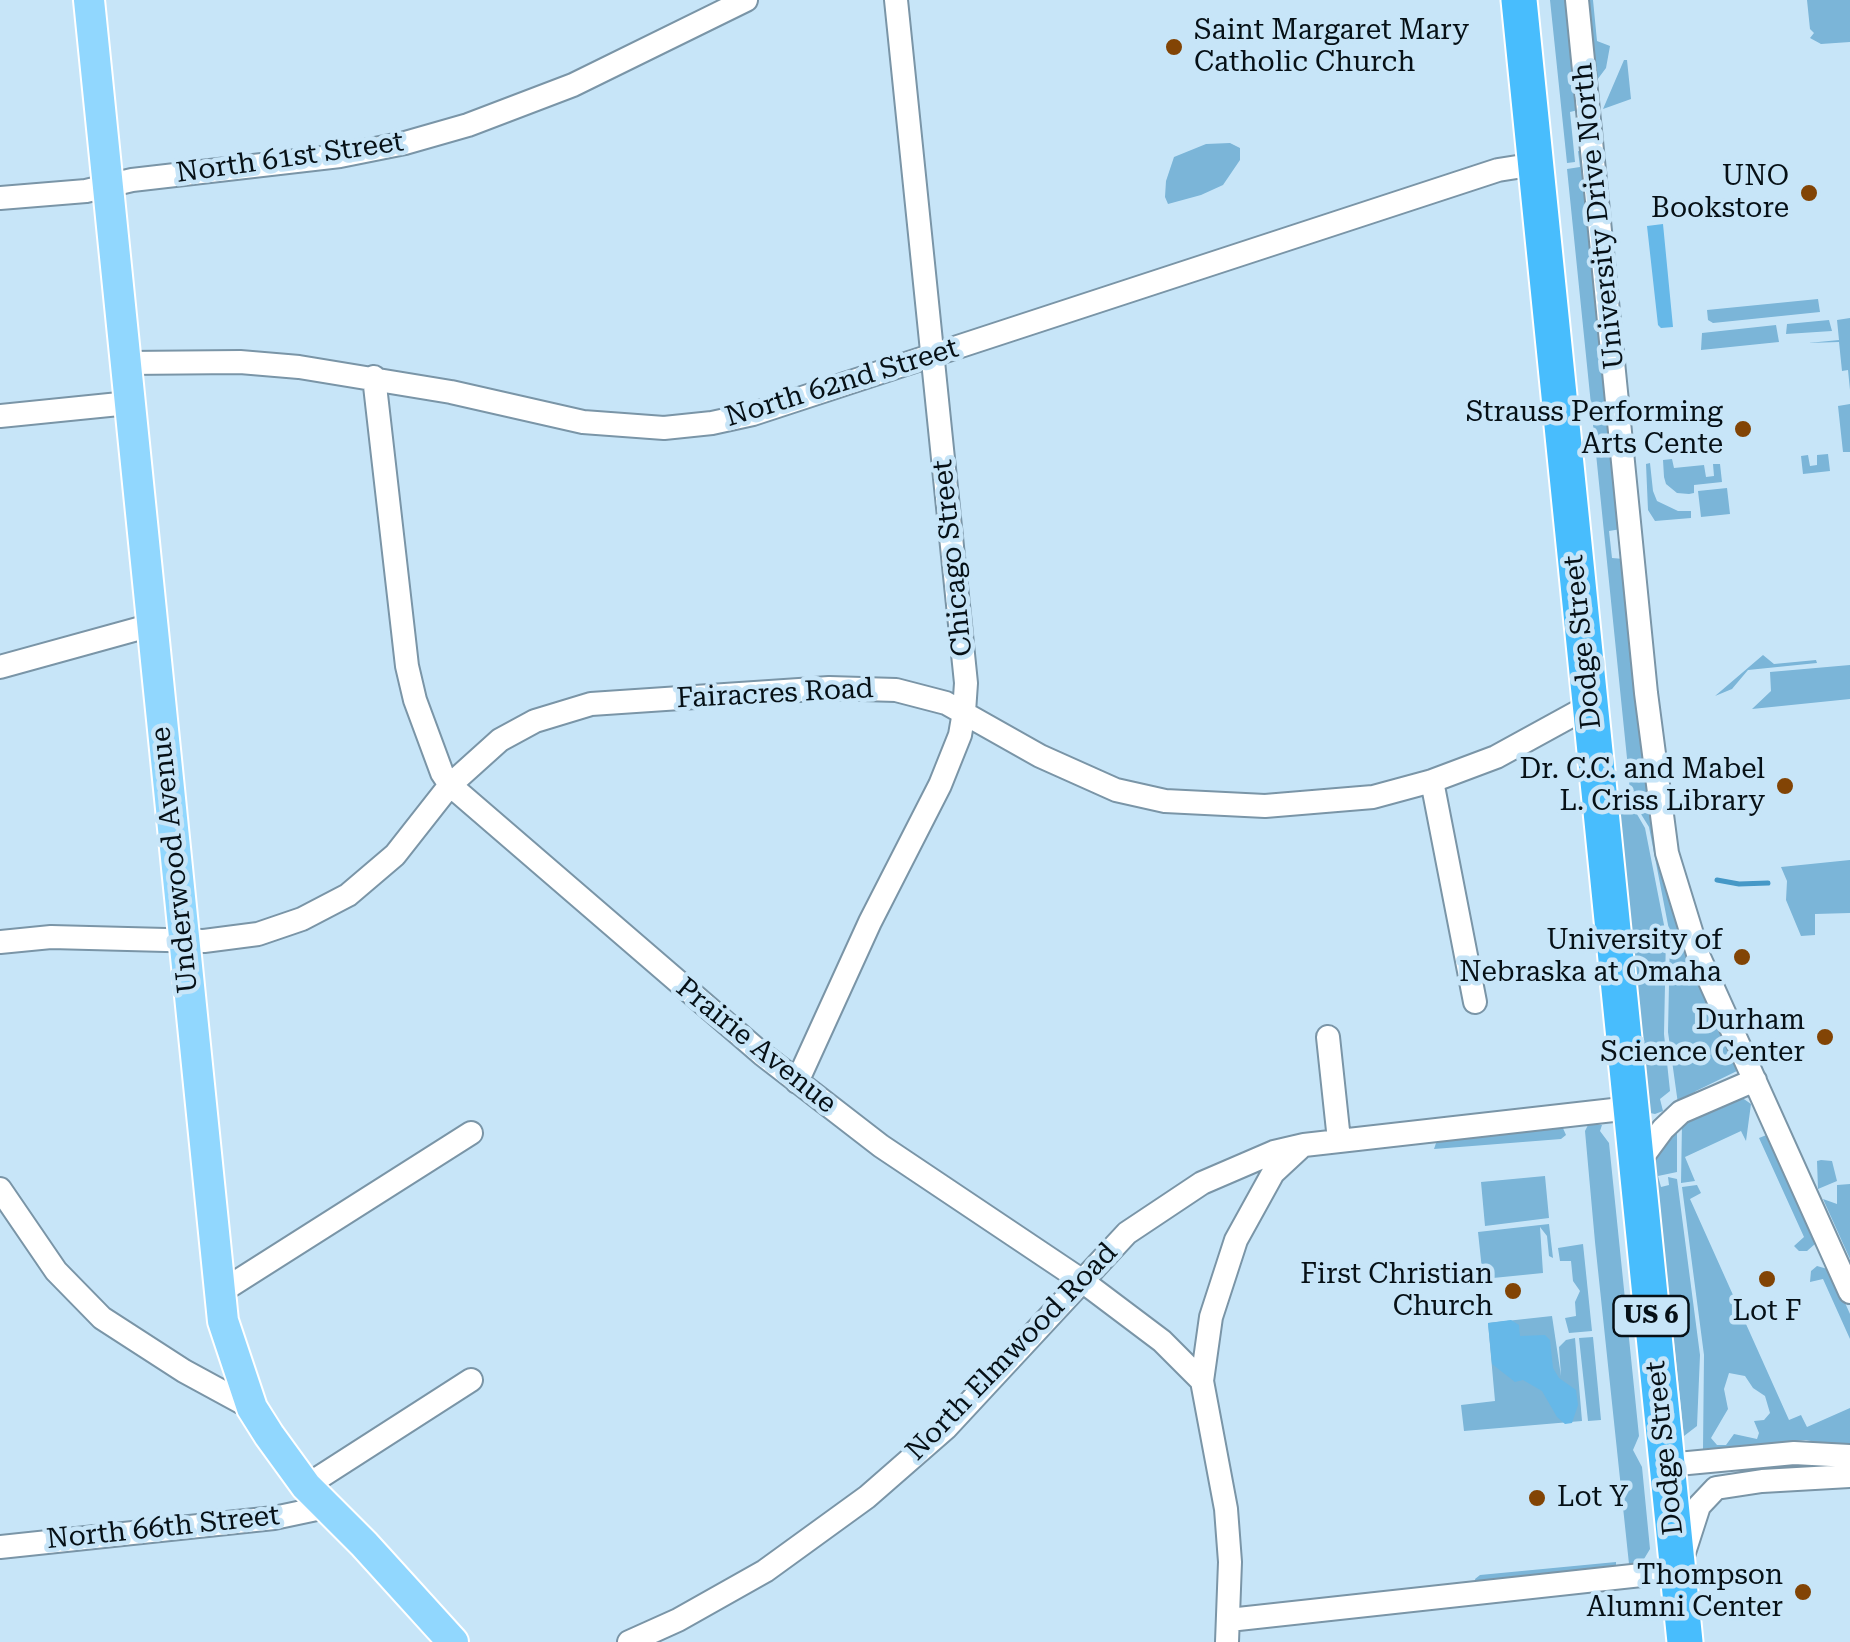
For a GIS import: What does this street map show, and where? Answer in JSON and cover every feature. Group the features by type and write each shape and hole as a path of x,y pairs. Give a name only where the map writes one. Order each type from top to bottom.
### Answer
{"highway":[{"name":"Dodge Street","path":"1519,0 1686,1642"}],"main road":[{"name":"Underwood Avenue","path":"89,0 226,1336 252,1408 316,1496 452,1642"}],"street":[{"name":"North 61st Street","path":"0,198 86,191 132,180 340,156 468,125 573,85 746,0"},
{"name":"Chicago Street","path":"798,1082 870,922 940,785 960,735 964,712 966,683 896,0"},
{"name":"University Drive North","path":"1577,0 1662,830 1689,930 1850,1292"},
{"name":"North 62nd Street","path":"126,363 240,362 374,377 584,422 664,428 753,414 1498,170 1536,164"},
{"path":"374,377 407,666 437,762 450,784"},
{"path":"0,416 129,403"},
{"path":"0,667 152,625"},
{"name":"Fairacres Road","path":"0,942 51,937 184,942 258,934 302,919 334,904 395,855 450,784 489,750 517,730 556,713 592,704 870,688 920,694 964,712 1072,772 1116,790 1165,801 1230,806 1373,797 1432,782 1496,757 1589,706"},
{"path":"1432,782 1475,1002"},
{"name":"Prairie Avenue","path":"450,784 798,1082 880,1146 1081,1280 1162,1340 1202,1382"},
{"path":"1328,1037 1339,1140"},
{"path":"1635,1167 1663,1129 1682,1112 1755,1080"},
{"name":"North Elmwood Road","path":"629,1642 678,1620 765,1571 867,1497 946,1428 1127,1234 1175,1198 1222,1173 1274,1152 1304,1145 1631,1108"},
{"path":"219,1293 471,1132"},
{"path":"1304,1145 1273,1173 1236,1240 1211,1316 1202,1382 1226,1509 1228,1631 1678,1572 1698,1506 1716,1488 1850,1476"},
{"path":"0,1189 56,1271 102,1318 184,1371 252,1408"},
{"path":"316,1496 471,1380"},
{"path":"1666,1465 1815,1452 1850,1456"},
{"name":"North 66th Street","path":"0,1546 274,1518 316,1496"}],"shaded area":[{"path":"1550,0 1567,0 1578,110 1570,112 1575,162 1567,163"},
{"path":"1585,0 1593,0 1597,41 1610,46 1606,68 1597,80"},
{"path":"1807,0 1850,0 1850,42 1821,44 1810,38 1814,33 1810,29"},
{"path":"1624,60 1631,99 1603,109"},
{"path":"1230,143 1240,148 1240,160 1223,185 1168,204 1166,181 1174,157 1206,144"},
{"path":"1578,151 1583,152 1609,409 1603,410 1604,419 1610,420 1621,529 1609,531 1612,558 1624,559 1645,766 1628,768 1567,169 1580,167"},
{"path":"1663,224 1673,327 1661,328 1647,226"},
{"path":"1818,299 1820,312 1713,323 1708,320 1707,310"},
{"path":"1850,318 1850,390 1848,370 1842,371 1839,342 1808,343 1839,340 1837,320"},
{"path":"1829,320 1832,331 1786,334 1787,324"},
{"path":"1776,325 1779,342 1701,350 1702,333"},
{"path":"1850,404 1850,452 1843,452 1838,406"},
{"path":"1828,454 1830,471 1803,474 1801,456 1808,455 1810,466 1817,465 1817,455"},
{"path":"1672,459 1674,468 1704,465 1706,477 1714,476 1713,464 1720,464 1722,482 1694,485 1694,493 1677,493 1664,477 1663,460"},
{"path":"1650,463 1657,501 1678,511 1691,511 1691,518 1655,521 1648,510 1646,464"},
{"path":"1727,488 1730,514 1701,517 1698,491"},
{"path":"1763,655 1774,664 1816,660 1817,663 1748,670 1732,689 1715,696"},
{"path":"1850,665 1850,699 1752,709 1771,691 1770,672"},
{"path":"1645,772 1655,840 1671,904 1739,1070 1678,1104 1668,1032 1670,935 1649,827 1631,798 1628,773"},
{"path":"1627,797 1645,828 1666,935 1664,1034 1670,1091 1660,1099 1663,1111 1655,1114 1650,1113 1618,800 1621,805"},
{"path":"1850,860 1850,913 1815,914 1815,935 1801,936 1786,900 1787,881 1781,867"},
{"path":"1741,1097 1751,1104 1746,1141 1741,1131 1685,1157 1695,1181 1681,1183 1682,1123"},
{"path":"1589,1123 1602,1125 1600,1131 1609,1143 1639,1436 1633,1450 1642,1467 1650,1549 1644,1559 1649,1564 1634,1569 1629,1564 1595,1242 1585,1131"},
{"path":"1562,1126 1566,1135 1561,1139 1434,1149 1437,1140"},
{"path":"1677,1127 1677,1172 1658,1176 1661,1187 1669,1185 1668,1177 1677,1179 1700,1355 1697,1426 1684,1436 1655,1165 1655,1157"},
{"path":"1769,1134 1816,1238 1807,1251 1794,1246 1804,1237 1759,1138"},
{"path":"1817,1161 1832,1161 1837,1181 1818,1189"},
{"path":"1545,1176 1549,1218 1485,1226 1481,1182"},
{"path":"1850,1184 1850,1259 1823,1199 1837,1204 1837,1185"},
{"path":"1697,1185 1701,1193 1690,1199 1789,1420 1801,1415 1807,1427 1850,1408 1850,1449 1806,1440 1703,1449 1704,1355 1682,1187","holes":["1729,1373 1745,1376 1765,1396 1770,1413 1764,1420 1754,1421 1757,1439 1734,1434 1726,1445 1717,1445 1711,1438 1728,1409 1724,1389"]},
{"path":"1549,1224 1553,1258 1540,1227 1543,1273 1483,1279 1478,1232"},
{"path":"1583,1244 1592,1331 1569,1333 1565,1318 1576,1316 1575,1302 1580,1291 1573,1281 1571,1261 1560,1261 1558,1248"},
{"path":"1817,1266 1831,1270 1850,1314 1850,1339 1823,1279 1810,1282 1811,1271"},
{"path":"1552,1316 1561,1376 1559,1347 1575,1338 1582,1421 1464,1431 1461,1405 1495,1401 1488,1323"},
{"path":"1511,1320 1519,1325 1520,1336 1545,1335 1550,1340 1553,1368 1559,1378 1576,1390 1578,1405 1572,1423 1565,1424 1557,1417 1542,1391 1523,1380 1515,1382 1492,1364 1488,1323"},
{"path":"1593,1337 1601,1420 1588,1421 1579,1338"},
{"path":"1616,1562 1616,1568 1476,1584 1475,1579 1480,1575"}],"waterway":[{"path":"1717,880 1768,883"}],"place":[{"name":"Saint Margaret Mary Catholic Church","path":"1174,47"},
{"name":"UNO Bookstore","path":"1809,193"},
{"name":"Strauss Performing Arts Cente","path":"1743,429"},
{"name":"Dr. C.C. and Mabel L. Criss Library","path":"1785,786"},
{"name":"University of Nebraska at Omaha","path":"1742,957"},
{"name":"Durham Science Center","path":"1825,1037"},
{"name":"Lot F","path":"1767,1279"},
{"name":"First Christian Church","path":"1513,1291"},
{"name":"Lot Y","path":"1537,1498"},
{"name":"Thompson Alumni Center","path":"1803,1592"}]}
